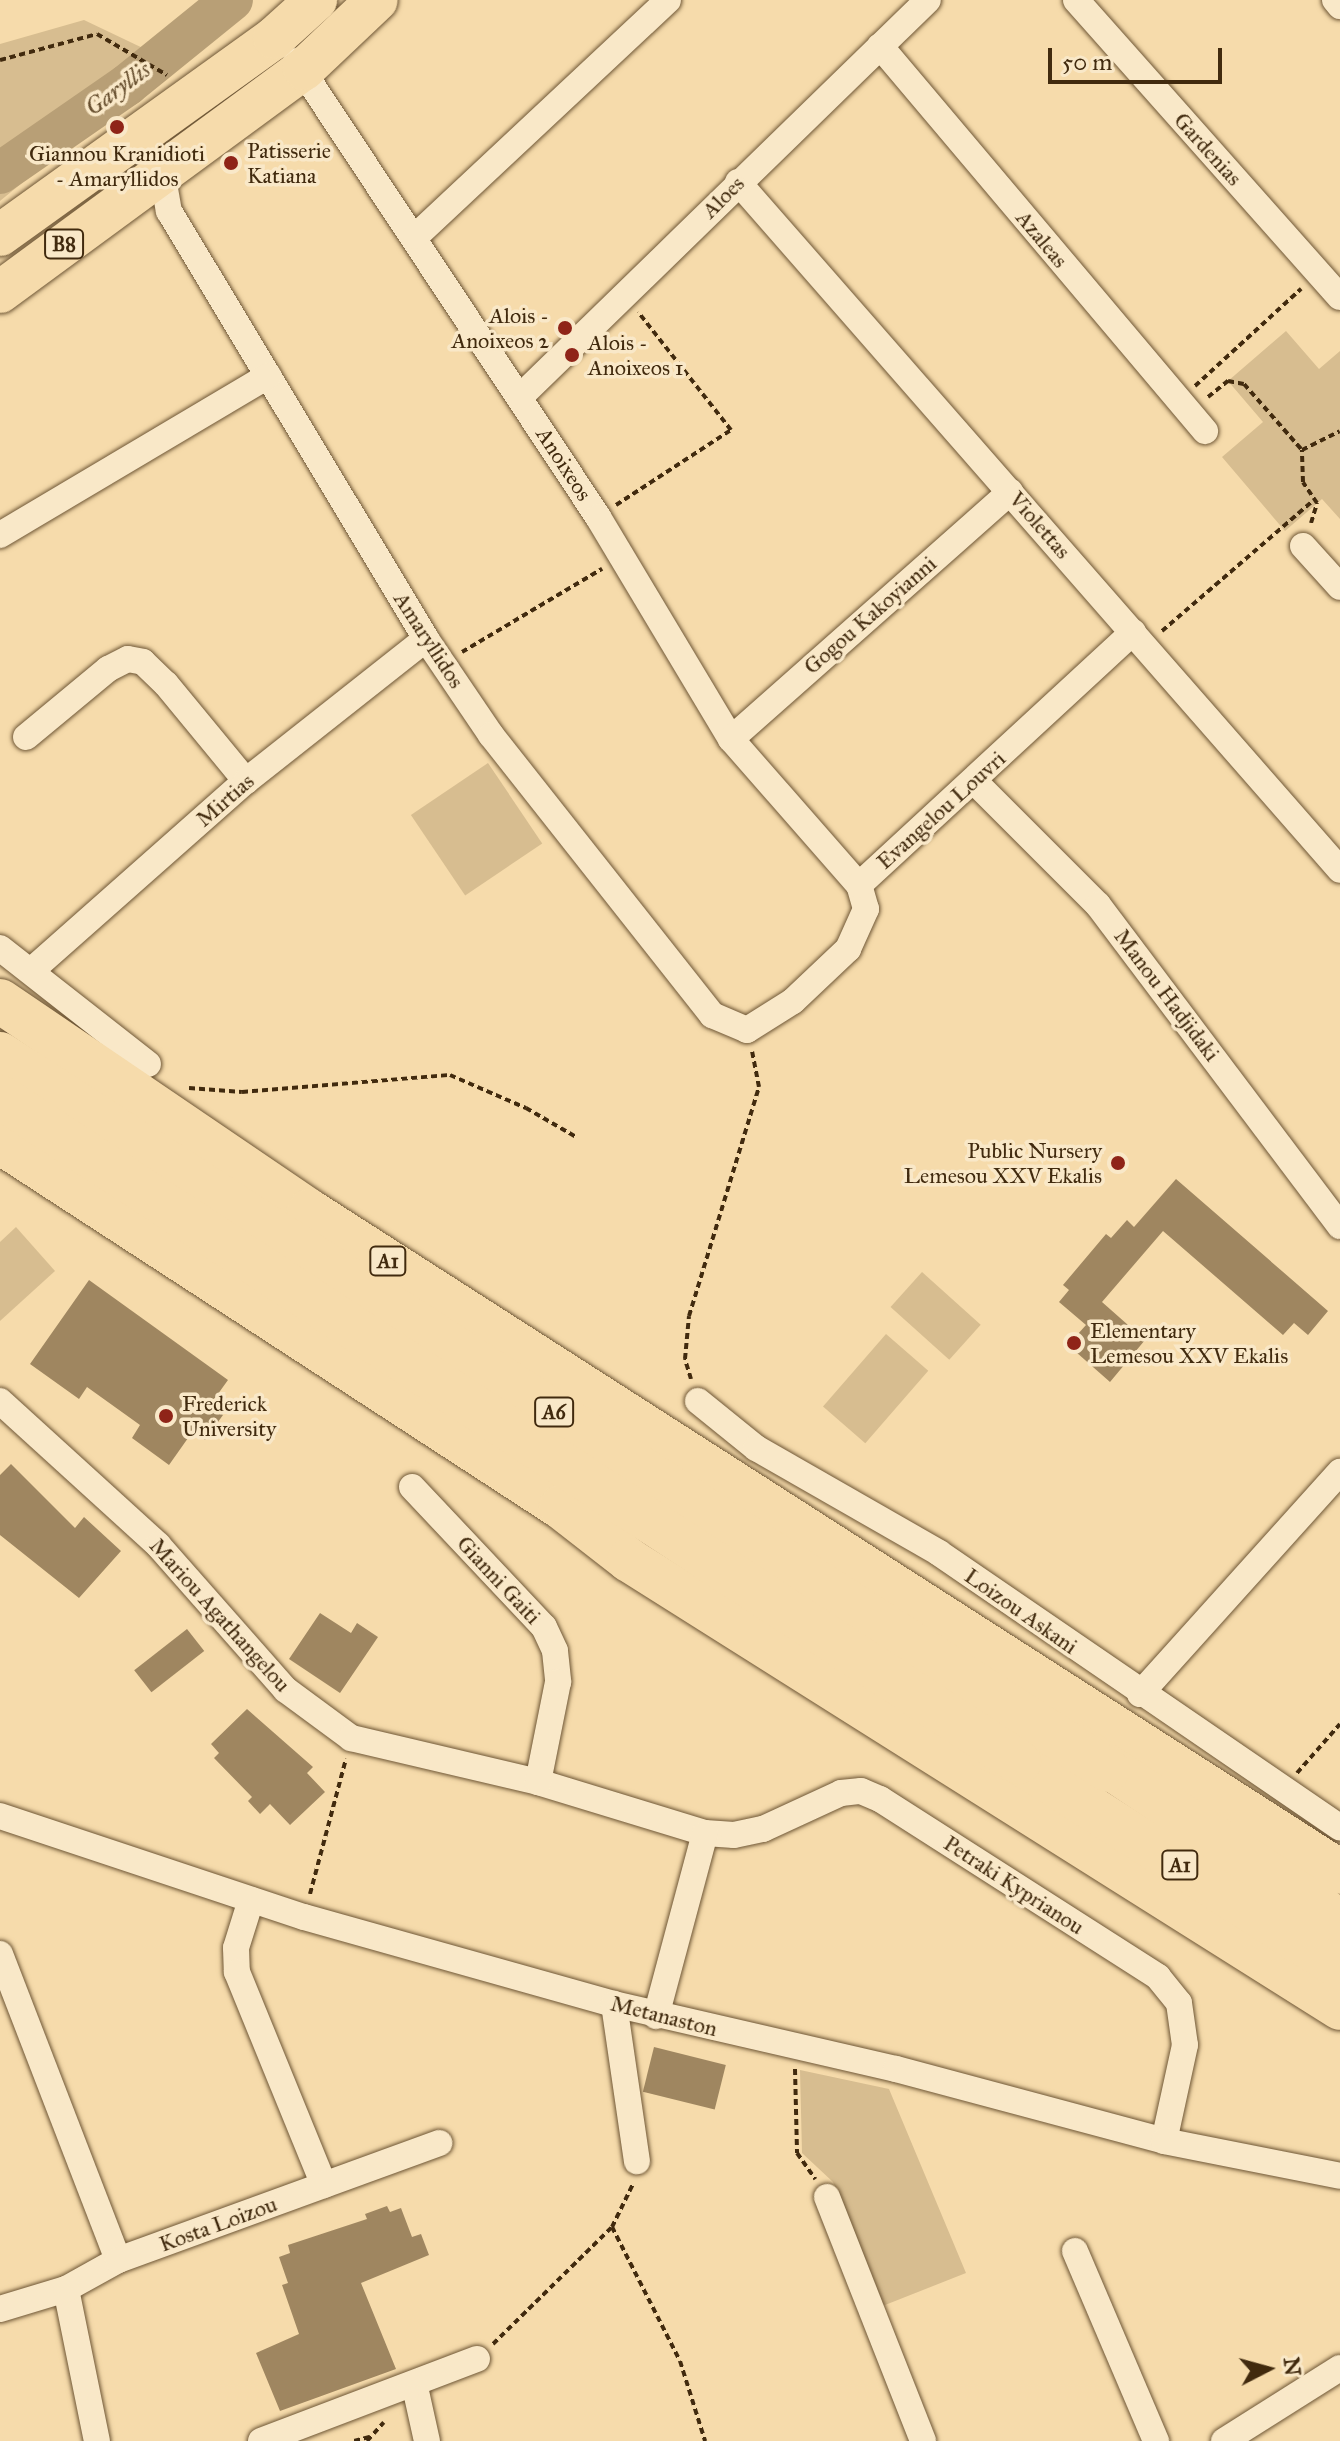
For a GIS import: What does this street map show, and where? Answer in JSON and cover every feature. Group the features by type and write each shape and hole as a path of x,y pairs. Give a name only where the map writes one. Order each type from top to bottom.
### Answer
{"highway":[{"name":"A1","path":"0,1001 309,1211 784,1511"},
{"name":"A6","path":"0,1054 1108,1770"},
{"name":"A6","path":"0,1097 1019,1762"},
{"path":"0,1142 561,1507 629,1560 1340,2008"},
{"path":"784,1511 1108,1770"},
{"path":"784,1511 1340,1872"},
{"path":"629,1560 930,1724 1019,1762"},
{"name":"A1","path":"1019,1762 1340,1967"},
{"name":"A1","path":"1108,1770 1340,1921"}],"main road":[{"name":"B8","path":"0,235 274,38 316,0"},
{"name":"B8","path":"0,292 152,191 304,69 377,0"}],"street":[{"path":"416,236 668,0"},
{"name":"Aloes","path":"520,397 928,0"},
{"name":"Gardenias","path":"1076,0 1340,297"},
{"path":"1335,0 1340,6"},
{"name":"Anoixeos","path":"274,38 304,69 416,236 598,517 620,559 731,739 859,885"},
{"name":"Azaleas","path":"880,46 1191,415"},
{"name":"Violettas","path":"738,182 1340,870"},
{"name":"Amaryllidos","path":"152,191 268,376 426,639 491,735 712,1015 747,1030"},
{"path":"0,535 268,376"},
{"name":"Gogou Kakoyianni","path":"731,739 1010,492"},
{"path":"1303,546 1340,587"},
{"name":"Mirtias","path":"32,970 246,781 426,639"},
{"name":"Evangelou Louvri","path":"747,1030 793,1001 848,949 866,909 859,885 1139,639"},
{"path":"26,737 108,669 128,659 143,662 166,684 246,781"},
{"name":"Manou Hadjidaki","path":"974,781 1098,905 1340,1226"},
{"path":"0,948 32,970 148,1064"},
{"name":"Mariou Agathangelou","path":"0,1401 158,1545 286,1690 351,1738 538,1782 705,1833"},
{"name":"Loizou Askani","path":"698,1401 756,1448 939,1553 1140,1694 1340,1828"},
{"path":"1140,1694 1340,1472"},
{"name":"Gianni Gaiti","path":"412,1487 544,1627 555,1651 558,1682 538,1782"},
{"name":"Petraki Kyprianou","path":"705,1833 734,1835 763,1829 841,1793 861,1791 1158,1977 1179,2003 1185,2045 1164,2141"},
{"name":"Metanaston","path":"0,1816 304,1917 656,2016 794,2046 1164,2141 1340,2176"},
{"path":"656,2016 705,1833"},
{"path":"251,1900 236,1948 237,1972 324,2185"},
{"path":"0,1954 118,2260"},
{"path":"614,2004 637,2161"},
{"name":"Kosta Loizou","path":"0,2309 66,2289 118,2260 439,2143"},
{"path":"827,2197 923,2441"},
{"path":"1075,2251 1156,2441"},
{"path":"66,2289 97,2441"},
{"path":"261,2441 415,2387 477,2359"},
{"path":"1224,2441 1340,2368"},
{"path":"415,2387 427,2441"}],"path":[{"path":"0,60 97,34 169,77"},
{"path":"1191,415 1318,273"},
{"path":"598,517 731,430 625,295"},
{"path":"1191,415 1228,381 1244,384 1302,450 1300,471 1314,500 1303,546"},
{"path":"1302,450 1340,431"},
{"path":"1139,639 1314,500"},
{"path":"442,664 620,559"},
{"path":"698,1401 685,1359 689,1316 759,1087 747,1030"},
{"path":"148,1064 189,1088 242,1092 450,1075 526,1108 576,1137"},
{"path":"1283,1790 1340,1724"},
{"path":"304,1917 351,1738"},
{"path":"794,2046 797,2153 827,2197"},
{"path":"477,2359 612,2227 631,2197 637,2161"},
{"path":"612,2227 680,2361 705,2441"},
{"path":"354,2441 371,2436"}],"shaded area":[{"path":"84,20 170,61 0,201 0,44"},
{"path":"1286,331 1319,369 1340,351 1340,519 1322,499 1285,531 1222,457 1263,422 1228,381"},
{"path":"488,763 542,843 465,895 411,815"},
{"path":"16,1227 55,1271 0,1321 0,1242"},
{"path":"922,1272 981,1325 949,1360 891,1307"},
{"path":"886,1334 928,1371 865,1443 823,1406"},
{"path":"800,2070 889,2089 966,2273 880,2307 833,2182 802,2153"}],"building":[{"path":"1176,1179 1328,1311 1308,1335 1294,1323 1283,1335 1163,1231 1102,1302 1145,1340 1110,1382 1068,1345 1086,1325 1059,1302 1069,1290 1063,1285 1106,1234 1111,1238 1127,1220 1134,1227"},
{"path":"89,1280 228,1380 210,1405 223,1415 205,1440 193,1431 169,1465 132,1438 140,1425 87,1387 79,1399 30,1364"},
{"path":"11,1464 75,1528 84,1517 121,1551 79,1598 0,1535 0,1475"},
{"path":"320,1613 351,1633 357,1623 378,1637 340,1693 289,1659"},
{"path":"187,1629 204,1651 151,1692 134,1670"},
{"path":"247,1709 313,1767 307,1773 325,1792 290,1825 270,1804 260,1814 248,1801 252,1797 214,1758 219,1753 211,1744"},
{"path":"654,2047 726,2065 715,2110 643,2092"},
{"path":"387,2206 390,2212 401,2208 412,2237 421,2234 429,2255 361,2283 396,2369 280,2411 256,2353 299,2334 282,2285 288,2283 279,2257 290,2253 288,2245 367,2219 365,2214"}],"waterway":[{"name":"Garyllis","path":"0,173 127,85 232,0"}],"place":[{"name":"Giannou Kranidioti - Amaryllidos","path":"117,127"},
{"name":"Patisserie Katiana","path":"231,163"},
{"name":"Alois - Anoixeos 2","path":"565,328"},
{"name":"Alois - Anoixeos 1","path":"572,355"},
{"name":"Public Nursery Lemesou XXV Ekalis","path":"1118,1163"},
{"name":"Elementary Lemesou XXV Ekalis","path":"1074,1343"},
{"name":"Frederick University","path":"166,1416"}]}
